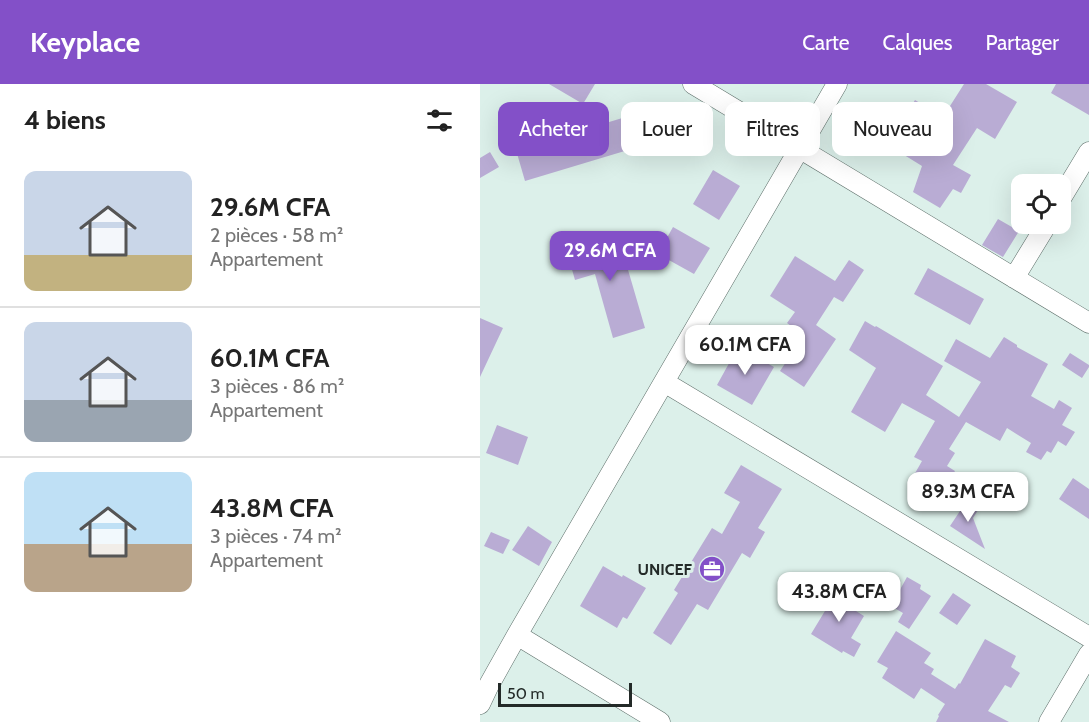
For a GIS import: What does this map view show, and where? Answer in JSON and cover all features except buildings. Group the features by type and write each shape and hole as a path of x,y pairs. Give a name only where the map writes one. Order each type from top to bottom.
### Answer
{"street":[{"path":"693,84 725,103"},
{"path":"820,113 837,84"},
{"path":"1071,182 1089,152"},
{"path":"480,704 490,669 517,635 794,156"},
{"path":"812,156 1089,323"},
{"path":"1014,278 1041,234"},
{"path":"664,382 1089,637"},
{"path":"517,635 660,722"},
{"path":"1049,722 1089,654"}],"place":[{"name":"UNICEF","path":"712,569"}]}
